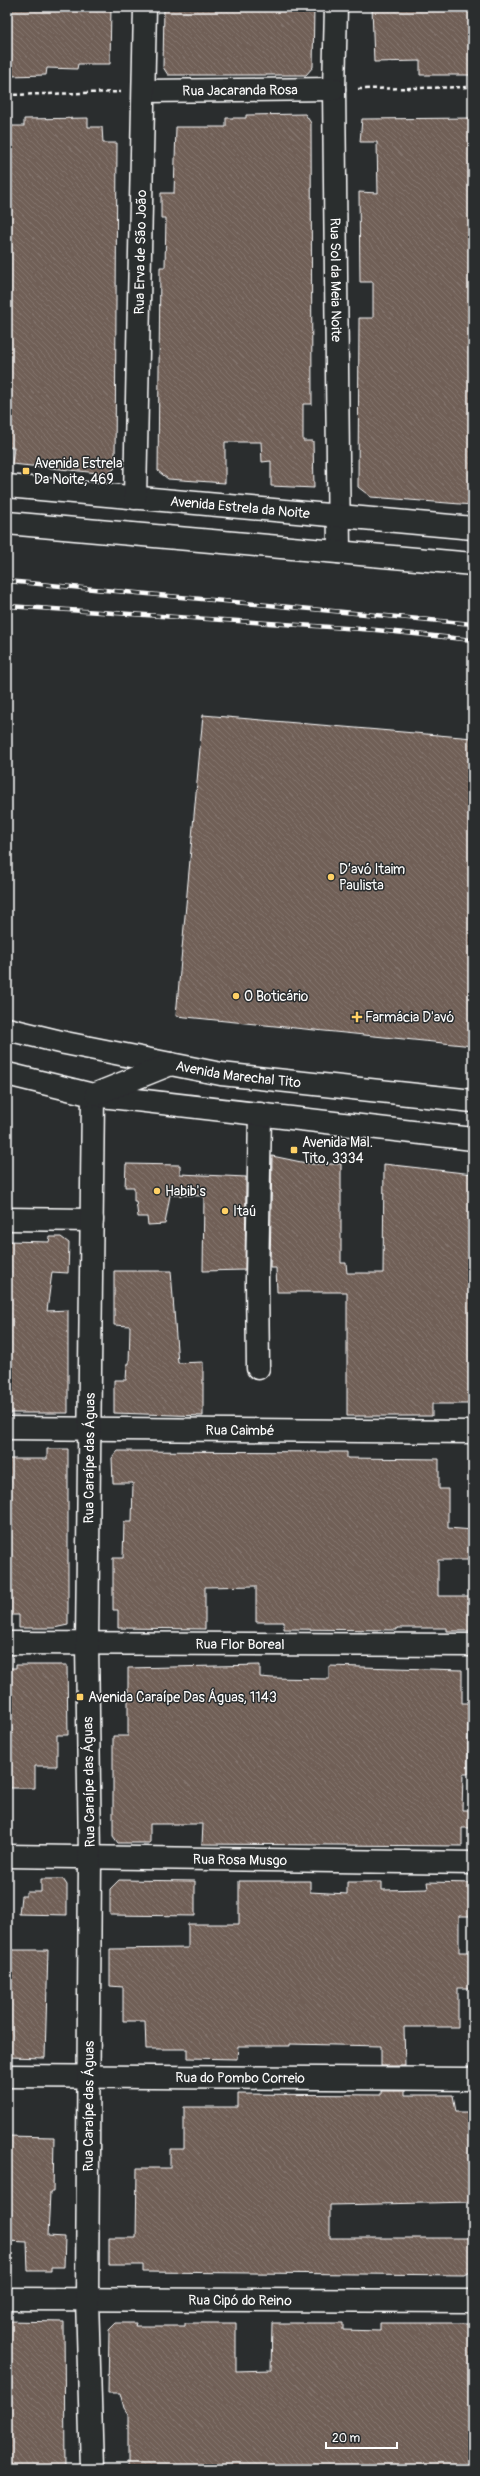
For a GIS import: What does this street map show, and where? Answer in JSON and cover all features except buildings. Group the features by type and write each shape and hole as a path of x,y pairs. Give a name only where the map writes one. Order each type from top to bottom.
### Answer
{"street":[{"name":"Rua Erva de São João","path":"135,498 145,7"},
{"name":"Rua Sol da Meia Noite","path":"336,7 334,89 339,552"},
{"name":"Rua Jacaranda Rosa","path":"144,91 334,89"},
{"name":"Avenida Estrela da Noite","path":"7,486 473,528"},
{"path":"7,523 473,564"},
{"name":"Avenida Marechal Tito","path":"7,1029 65,1044 221,1074 473,1101"},
{"path":"93,1095 170,1064"},
{"path":"7,1074 93,1095 473,1139"},
{"name":"Rua Caraípe das Águas","path":"92,2469 87,2299 90,1857 87,1643 93,1095"},
{"path":"258,1368 257,1280 260,1114"},
{"path":"7,1219 92,1220"},
{"name":"Rua Caimbé","path":"7,1428 473,1432"},
{"name":"Rua Flor Boreal","path":"7,1643 473,1645"},
{"name":"Rua Rosa Musgo","path":"7,1856 473,1863"},
{"name":"Rua do Pombo Correio","path":"7,2076 473,2079"},
{"name":"Rua Cipó do Reino","path":"7,2299 473,2301"}],"path":[{"path":"334,89 473,87"},
{"path":"7,95 144,91"}],"railway":[{"path":"7,581 473,624"},
{"path":"7,606 376,630 473,640"}],"place":[{"name":"Avenida Estrela Da Noite, 469","path":"26,471"},
{"name":"D’avó Itaim Paulista","path":"331,877"},
{"name":"O Boticário","path":"236,996"},
{"name":"Farmácia D'avó","path":"357,1017"},
{"name":"Avenida Mal. Tito, 3334","path":"294,1150"},
{"name":"Habib's","path":"157,1191"},
{"name":"Itaú","path":"225,1211"},
{"name":"Avenida Caraípe Das Águas, 1143","path":"80,1697"}]}
